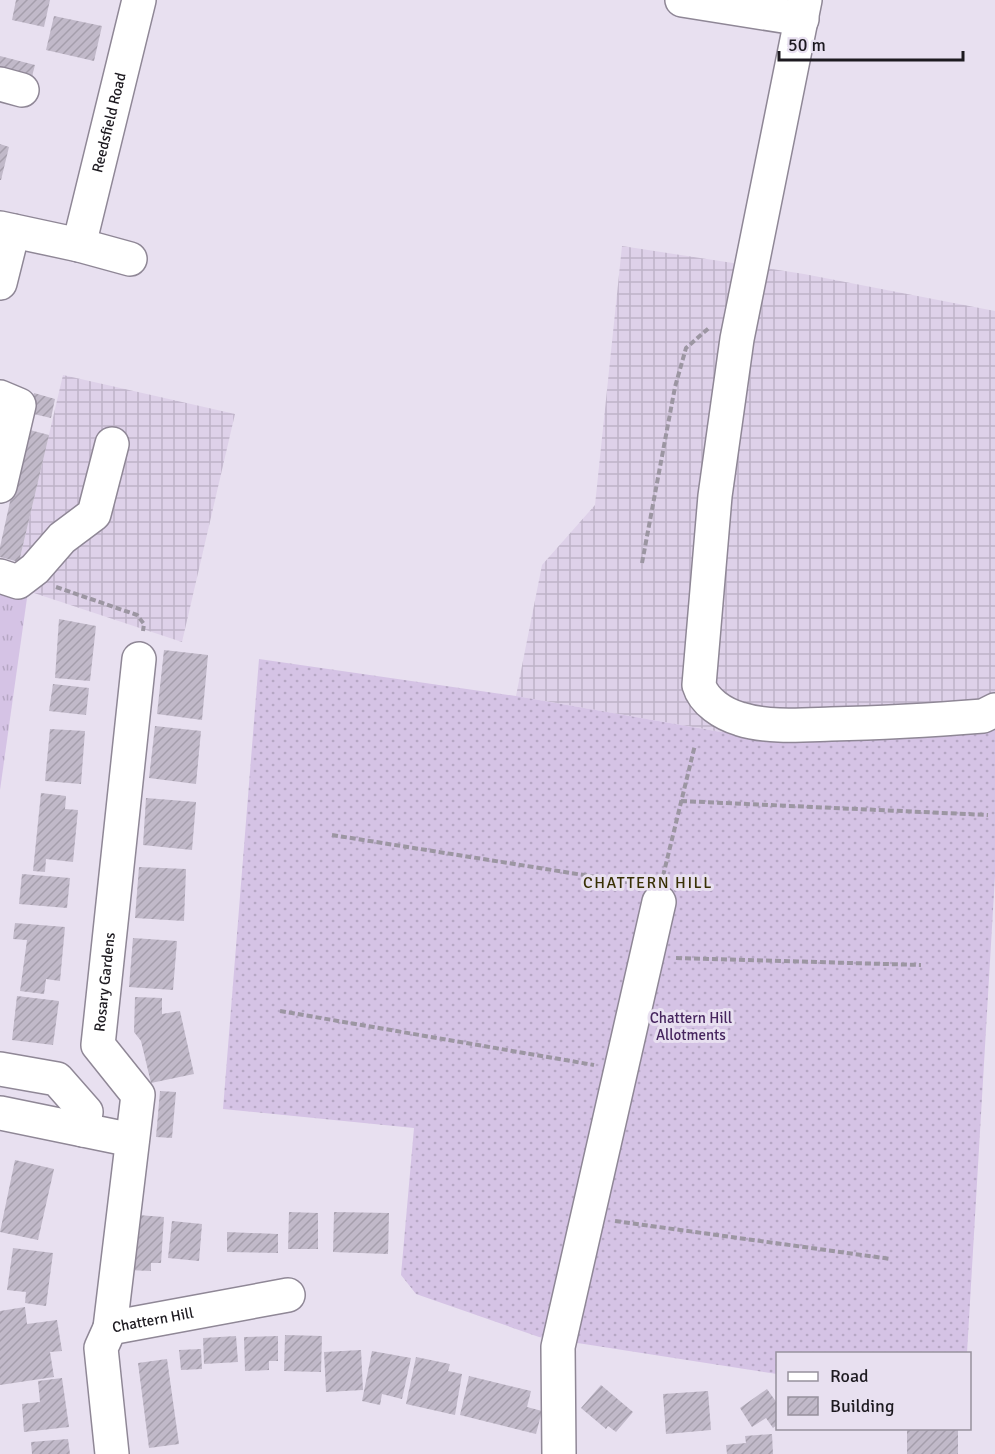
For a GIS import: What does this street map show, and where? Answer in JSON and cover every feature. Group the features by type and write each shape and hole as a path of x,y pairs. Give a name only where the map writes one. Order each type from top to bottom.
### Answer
{"street":[{"name":"Reedsfield Road","path":"79,245 139,0"},
{"path":"691,1 804,10 737,339 715,495 699,678 701,689 711,704 722,712 761,724 902,722 983,716 995,710"},
{"path":"0,283 6,229 130,259"},
{"path":"0,397 19,405 0,486"},
{"path":"9,579 35,569 62,537 93,514 112,444"},
{"name":"Rosary Gardens","path":"110,1328 138,1095 98,1045 139,658"},
{"path":"559,1454 558,1347 660,895"},
{"path":"0,1069 57,1079 86,1112 83,1130"},
{"path":"0,1113 132,1140"},
{"name":"Chattern Hill","path":"112,1454 101,1347 110,1328 288,1295"}],"path":[{"path":"642,563 675,387 686,348 715,324"},
{"path":"9,579 42,582 137,615 144,624 139,658"},
{"path":"332,835 660,895 694,746"},
{"path":"681,801 988,815"},
{"path":"647,957 921,965"},
{"path":"280,1011 621,1070"},
{"path":"588,1217 891,1259"}],"shaded area":[{"path":"622,246 804,274 995,311 995,723 721,732 516,696 542,565 595,505"},
{"path":"63,375 235,414 182,642 28,591 19,562"}],"green space":[{"path":"0,582 28,591 0,790"},
{"name":"Chattern Hill Allotments","path":"259,659 516,696 721,732 995,723 995,876 967,1352 776,1352 776,1374 539,1337 416,1294 401,1275 414,1128 223,1109"}],"building":[{"path":"16,0 50,0 44,27 12,20"},
{"path":"54,16 102,26 94,61 46,50"},
{"path":"0,56 35,65 30,84 0,76"},
{"path":"0,144 9,147 1,180 0,180"},
{"path":"34,393 55,399 51,418 29,413"},
{"path":"26,429 49,435 19,562 0,557 0,547"},
{"path":"59,619 96,626 90,681 55,678"},
{"path":"164,650 208,655 202,720 157,714"},
{"path":"53,684 89,688 86,715 49,711"},
{"path":"155,726 201,731 196,784 149,778"},
{"path":"50,729 85,731 81,784 45,781"},
{"path":"41,793 66,796 65,809 78,810 73,862 46,859 45,872 33,871"},
{"path":"146,798 196,802 192,850 143,845"},
{"path":"139,867 186,869 184,921 135,918"},
{"path":"22,874 70,878 67,908 19,904"},
{"path":"15,923 65,927 60,981 46,979 44,994 20,991 27,940 13,939"},
{"path":"133,938 177,941 173,990 129,987"},
{"path":"17,996 59,1001 53,1045 12,1040"},
{"path":"135,997 162,998 162,1014 180,1011 194,1074 151,1083 141,1041 134,1032"},
{"path":"160,1091 176,1092 172,1138 156,1137"},
{"path":"15,1160 54,1169 38,1240 0,1232"},
{"path":"289,1212 318,1213 318,1249 288,1249"},
{"path":"334,1212 389,1213 388,1254 333,1252"},
{"path":"138,1215 164,1217 161,1263 151,1263 151,1271 126,1270"},
{"path":"172,1221 202,1224 199,1261 168,1258"},
{"path":"227,1232 278,1234 278,1253 227,1252"},
{"path":"13,1248 53,1253 46,1306 25,1303 26,1292 7,1290"},
{"path":"25,1307 27,1324 57,1320 62,1351 50,1352 54,1377 0,1385 0,1311"},
{"path":"285,1335 322,1336 321,1372 284,1371"},
{"path":"236,1336 238,1362 204,1364 203,1338"},
{"path":"278,1336 278,1361 269,1361 269,1370 245,1371 244,1337"},
{"path":"201,1349 202,1369 181,1370 179,1350"},
{"path":"361,1350 363,1390 326,1392 324,1352"},
{"path":"372,1351 411,1358 402,1399 382,1394 380,1405 362,1401"},
{"path":"416,1357 450,1364 448,1371 462,1374 455,1415 406,1404"},
{"path":"167,1359 179,1444 149,1448 138,1363"},
{"path":"469,1376 531,1391 527,1407 542,1411 536,1434 460,1415"},
{"path":"62,1378 69,1427 24,1432 22,1404 40,1402 38,1381"},
{"path":"601,1385 633,1412 616,1432 608,1426 606,1429 581,1408"},
{"path":"767,1389 776,1402 776,1426 773,1428 766,1418 752,1427 740,1408"},
{"path":"708,1391 711,1430 666,1434 663,1394"},
{"path":"907,1430 958,1430 958,1454 907,1454"},
{"path":"772,1434 773,1454 727,1454 726,1445 746,1443 745,1436"},
{"path":"68,1439 70,1454 32,1454 31,1442"}],"district":[{"name":"CHATTERN HILL","path":"648,882"}]}
